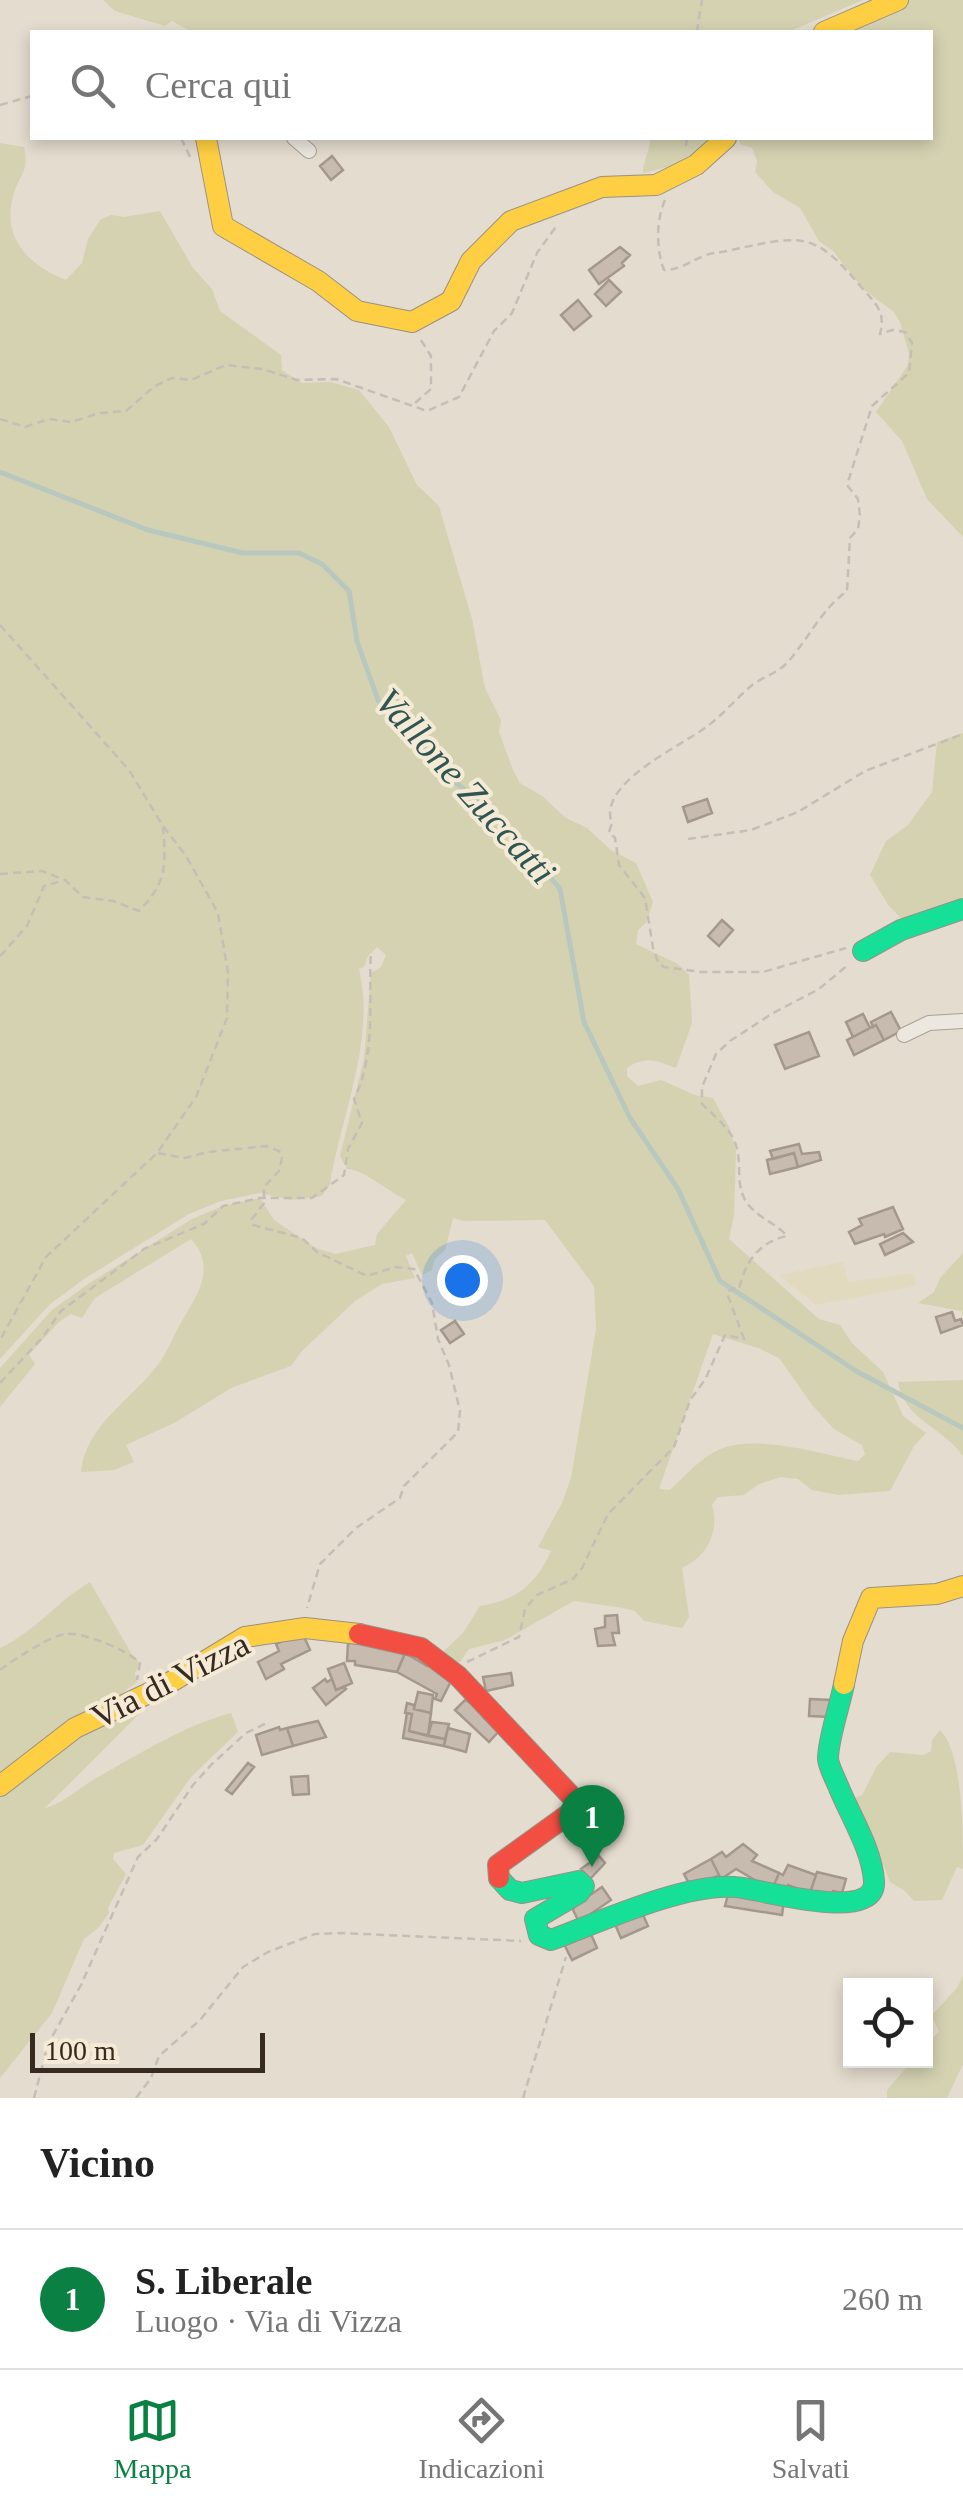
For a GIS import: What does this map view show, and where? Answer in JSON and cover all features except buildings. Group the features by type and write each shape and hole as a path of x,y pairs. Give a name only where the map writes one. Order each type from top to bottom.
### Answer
{"street":[{"path":"829,30 898,0"},
{"path":"206,140 224,226 318,280 357,311 412,322 450,301 471,261 511,221 602,187 656,186 696,165 724,140"},
{"path":"296,140 309,151"},
{"path":"863,951 900,930 963,909"},
{"path":"904,1035 929,1023 963,1021"},
{"path":"541,1936 552,1940 669,1896 732,1886 805,1900 852,1903 867,1898 874,1882 869,1859 828,1761 853,1641 871,1598 937,1594 963,1586"},
{"name":"Via di Vizza","path":"0,1786 75,1728 166,1685 245,1637 311,1629 363,1634 421,1648 457,1675 576,1804 574,1811 498,1864 498,1878 510,1890 522,1892 579,1881 584,1886 580,1893 535,1919 541,1936"}],"path":[{"path":"697,30 702,0"},
{"path":"0,104 30,96"},
{"path":"457,1675 468,1662 519,1637 525,1608 537,1595 573,1579 608,1514 674,1447 690,1400 705,1380 725,1336 744,1339 726,1293 739,1289 746,1265 768,1240 787,1236 764,1221 743,1196 738,1149 724,1122 702,1104 702,1088 716,1054 730,1040 819,989 863,951 857,946 763,972 701,972 664,967 653,948 645,898 619,866 616,838 608,832 612,801 628,780 678,743 707,728 754,684 786,666 832,602 847,591 848,549 860,516 858,499 847,485 850,470 862,448 863,427 872,406 909,373 912,343 905,332 892,330 880,334 880,308 853,274 814,243 796,238 752,244 691,260 678,270 664,270 659,258 662,206 684,171"},
{"path":"0,419 24,427 50,419 71,422 100,413 126,411 155,386 172,378 191,380 226,365 262,369 297,380 336,379 427,411 460,397 494,331 512,313 537,253 576,196"},
{"path":"412,322 431,356 431,389 413,405"},
{"path":"0,625 129,770 196,870 218,913 228,972 228,1018 198,1093 157,1153 46,1258 0,1340"},
{"path":"688,839 751,830 798,812 865,771 963,734"},
{"path":"0,874 42,871 65,880 83,898 113,901 138,911 158,890 166,863 163,826"},
{"path":"0,956 27,926 44,886 65,880"},
{"path":"0,1383 62,1311 144,1249 204,1224 222,1206 264,1198 312,1198 344,1176 348,1149 362,1123 354,1099 366,1076 370,1050 371,951"},
{"path":"157,1153 184,1158 266,1146 278,1150 282,1158 279,1171 264,1187 264,1198 252,1225 302,1238 317,1252 366,1276 396,1267 414,1269 432,1303 438,1339 460,1411 458,1432 404,1486 400,1498 356,1528 320,1564 306,1614 311,1629"},
{"path":"0,1670 65,1634 88,1637 130,1653 140,1663 136,1682"},
{"path":"34,2098 48,2044 82,1985 138,1857 157,1840 212,1764 246,1732 267,1724"},
{"path":"136,2098 151,2078 159,2056 200,2020 244,1967 268,1952 315,1934 392,1933 413,1938 517,1941 541,1936 541,1941 563,1948 566,1959 522,2098"}],"shaded area":[{"path":"103,0 863,0 793,30 188,30 172,21 165,26 115,11"},
{"path":"898,0 963,0 963,537 927,499 902,441 876,412 908,365 900,322 819,241 800,208 773,192 755,172 757,161 752,148 740,144 739,140 933,140 933,30 817,30"},
{"path":"650,140 707,140 682,164 643,173"},
{"path":"0,143 24,147 25,167 14,193 11,223 20,247 40,266 66,280 82,263 88,239 100,220 111,215 124,217 160,211 193,268 212,289 220,311 281,355 282,370 302,383 330,382 359,390 389,427 417,485 439,506 472,619 485,688 501,720 499,732 520,783 566,818 587,828 611,850 636,863 653,902 646,923 638,930 636,944 678,964 689,975 692,1023 676,1068 646,1060 627,1068 627,1076 638,1086 661,1080 695,1095 713,1098 730,1129 736,1152 734,1215 729,1239 819,1319 840,1325 852,1343 883,1372 903,1416 926,1433 914,1446 890,1491 838,1495 812,1490 798,1479 781,1477 759,1484 744,1495 718,1497 712,1505 713,1533 705,1550 682,1568 689,1617 682,1628 644,1621 635,1611 623,1608 574,1601 505,1640 469,1649 460,1662 454,1662 444,1651 463,1633 480,1606 514,1595 539,1573 551,1551 538,1547 571,1478 596,1329 594,1286 545,1220 453,1218 445,1250 435,1259 432,1270 422,1275 412,1253 406,1256 415,1278 382,1284 355,1301 291,1366 231,1388 176,1422 126,1445 134,1462 114,1470 81,1472 91,1440 160,1362 199,1290 203,1260 191,1239 95,1298 82,1318 71,1314 59,1322 29,1355 35,1364 0,1407 0,1368 52,1310 192,1219 223,1206 260,1198 274,1220 316,1248 335,1254 375,1245 377,1234 406,1200 347,1169 340,1156 364,1059 371,973 381,967 386,955 377,947 359,969 363,996 360,1050 330,1184 322,1196 291,1200 260,1193 221,1201 189,1214 49,1305 0,1359","holes":["713,1334 779,1358 813,1406 834,1429 862,1445 865,1454 858,1461 792,1447 741,1444 710,1455 670,1490 659,1489"]},
{"path":"963,733 963,905 904,921 889,906 870,875 886,841 908,825 932,792 937,742"},
{"path":"963,1253 963,1315 961,1311 918,1303 934,1292 940,1278"},
{"path":"843,1262 848,1282 914,1273 916,1286 816,1305 779,1275"},
{"path":"963,1380 963,1456 908,1406 898,1382"},
{"path":"90,1582 140,1663 135,1673 137,1682 0,1783 0,1648"},
{"path":"153,1700 45,1808 196,1725 231,1713 238,1732 191,1777 143,1845 114,1853 113,1859 126,1874 109,1913 84,1939 52,2013 0,2078 0,1792 96,1722"},
{"path":"940,1730 948,1741 957,1774 963,1869 957,1867 942,1900 914,1901 890,1882 879,1854 865,1845 845,1802 862,1795 877,1766 890,1752 924,1755 931,1751 932,1740"},
{"path":"963,1976 963,2064 947,2098 887,2098 887,2090 906,2068 933,2068 933,2037 939,2031 933,2014"}],"waterway":[{"name":"Vallone Zuccatti","path":"0,472 148,530 243,553 299,553 322,564 349,591 357,641 378,700 453,780 517,836 560,889 584,1022 630,1118 678,1189 720,1281 856,1371 963,1428"}],"traffic: fast":[{"path":"863,951 901,930 963,909"},
{"path":"499,1878 510,1890 522,1893 579,1881 584,1886 579,1893 535,1919 539,1935 551,1940 642,1905 714,1887 814,1901 857,1901 870,1894 874,1881 869,1857 828,1759 844,1684"}],"traffic: slow":[{"path":"829,30 898,0"},
{"path":"206,140 223,226 318,281 357,311 412,322 451,301 471,261 511,221 602,187 656,185 696,165 724,140"},
{"path":"844,1684 853,1641 871,1598 937,1594 963,1586"},
{"path":"0,1786 75,1728 166,1685 245,1637 305,1628 359,1634"}],"traffic: jam":[{"path":"359,1634 421,1648 458,1676 573,1798 573,1811 498,1865 499,1878"}],"place":[{"name":"S. Liberale","path":"592,1867"}]}
